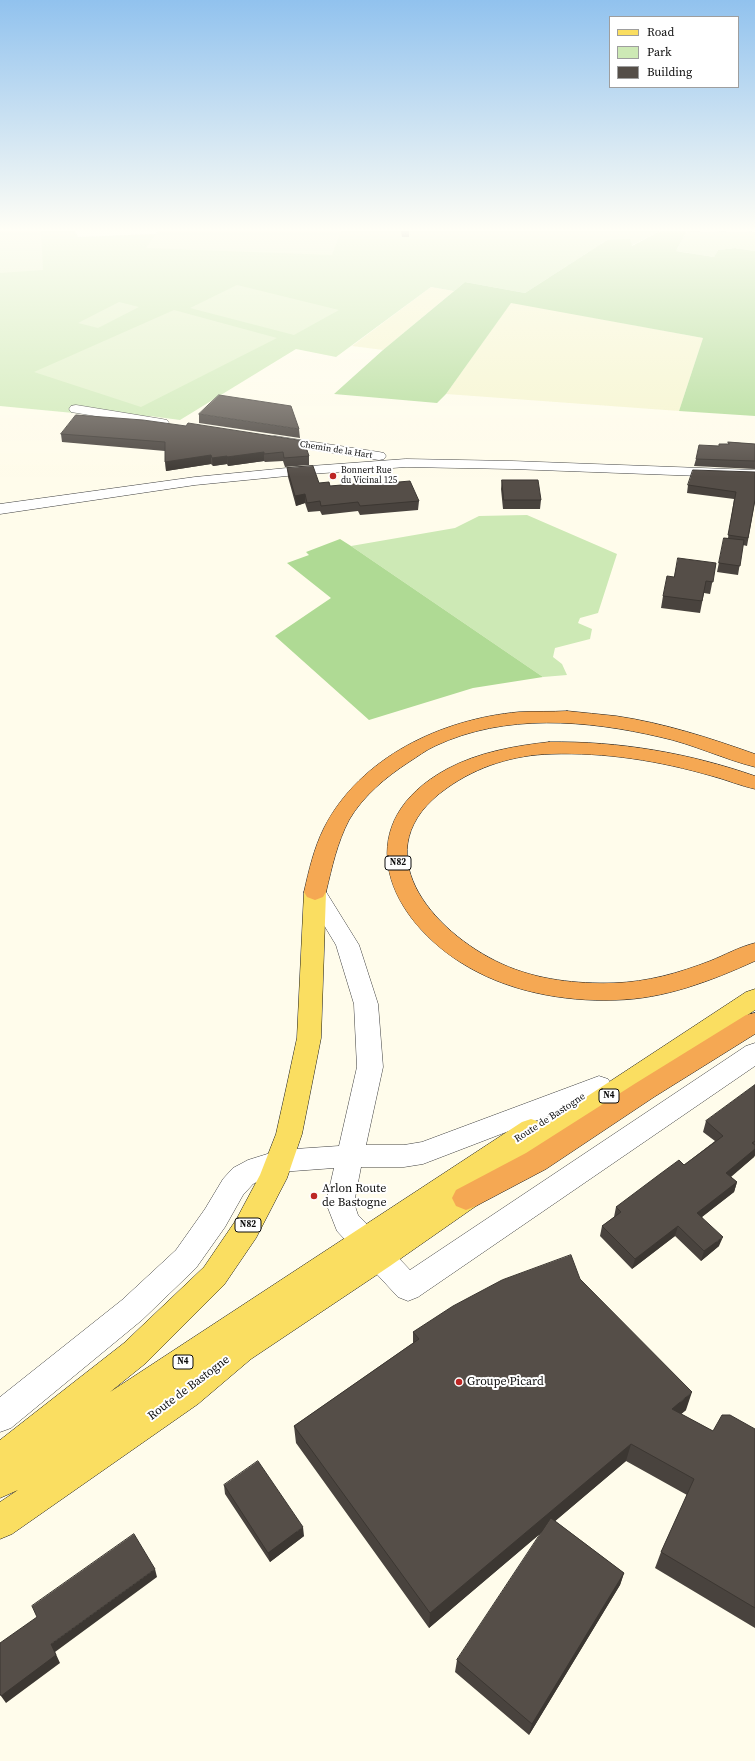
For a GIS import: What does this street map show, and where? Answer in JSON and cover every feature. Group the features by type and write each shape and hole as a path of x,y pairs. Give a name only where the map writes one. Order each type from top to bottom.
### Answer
{"highway":[{"name":"N82","path":"315,892 322,860 334,829 351,802 373,778 399,757 440,736 467,727 524,717 554,717 616,722 701,742 755,760"},
{"name":"N82","path":"755,783 697,766 611,749 575,747 541,749 512,753 480,762 454,773 419,799 408,816 399,838 398,864 408,897 431,926 455,949 481,965 542,987 571,991 638,989 674,982 725,965 755,951"},
{"path":"466,1198 536,1161 645,1090 755,1022"}],"main road":[{"name":"N82","path":"0,1460 135,1353 214,1276 246,1230 273,1178 289,1134 309,1038 315,892"},
{"name":"Route de Bastogne","path":"0,1522 187,1393 240,1349 372,1249 600,1086 755,981"},
{"name":"Route de Bastogne","path":"0,1482 20,1471 224,1335 372,1249 466,1198 527,1150 755,998"}],"street":[{"path":"76,409 179,426"},
{"name":"Chemin de la Hart","path":"265,439 383,456 406,463"},
{"path":"0,510 195,481 297,471 406,463 512,465 755,474"},
{"path":"315,892 347,945 366,1004 370,1067 340,1203 347,1222 408,1288 755,1053"},
{"path":"0,1416 132,1310 186,1259 215,1218 233,1187 243,1176 258,1168 280,1161 350,1156 404,1156 423,1153 600,1086"}],"green space":[{"path":"0,313 395,313 336,357 296,349 180,420 150,416 126,418 0,406"},
{"path":"97,313 127,313 98,328 78,323"},
{"path":"167,313 186,313 277,338 141,407 34,372"},
{"path":"210,313 333,313 294,335"},
{"path":"396,313 427,313 383,350 352,346"},
{"path":"427,313 504,313 446,394 437,403 334,394 383,350"},
{"path":"503,313 571,313 703,338 679,411 446,394"},
{"path":"567,313 755,313 755,416 679,411 703,338"},
{"path":"527,515 617,554 598,613 580,618 578,623 592,629 590,639 555,648 553,657 562,664 567,675 543,677 351,546 455,528 479,516"},
{"path":"340,539 543,677 473,688 369,720 275,636 331,598 287,563 309,555 306,552"}],"building":[{"path":"219,395 291,406 299,429 199,414"},
{"path":"76,415 143,420 186,426 188,423 304,441 309,456 284,458 283,452 264,454 264,452 212,458 211,455 165,462 165,442 61,434"},
{"path":"728,442 755,444 755,461 696,459 699,445 719,446 719,444 729,444"},
{"path":"313,466 319,483 329,482 330,486 410,481 419,501 360,506 358,502 321,506 320,501 307,503 305,494 295,496 287,468"},
{"path":"693,470 755,472 755,500 748,538 728,535 736,492 688,485"},
{"path":"502,480 538,480 541,500 504,500"},
{"path":"724,538 744,540 740,566 719,563"},
{"path":"678,558 716,563 713,582 706,581 702,601 663,596 667,576 674,577"},
{"path":"755,1085 755,1141 752,1143 755,1145 755,1149 726,1173 737,1182 697,1213 723,1237 704,1251 678,1226 635,1259 602,1226 621,1212 616,1207 660,1174 679,1160 684,1165 723,1136 706,1121"},
{"path":"571,1255 580,1279 692,1392 672,1409 713,1431 722,1415 730,1415 755,1429 755,1608 661,1552 694,1479 631,1444 430,1613 294,1426 419,1339 413,1332 453,1306 502,1280"},
{"path":"258,1461 303,1527 268,1553 224,1485"},
{"path":"551,1518 624,1573 532,1724 457,1660"},
{"path":"134,1534 155,1569 51,1644 56,1655 1,1696 0,1643 37,1617 32,1606"}],"place":[{"name":"Bonnert Rue du Vicinal 125","path":"333,476"},
{"name":"Arlon Route de Bastogne","path":"314,1196"},
{"name":"Groupe Picard","path":"459,1382"}]}
